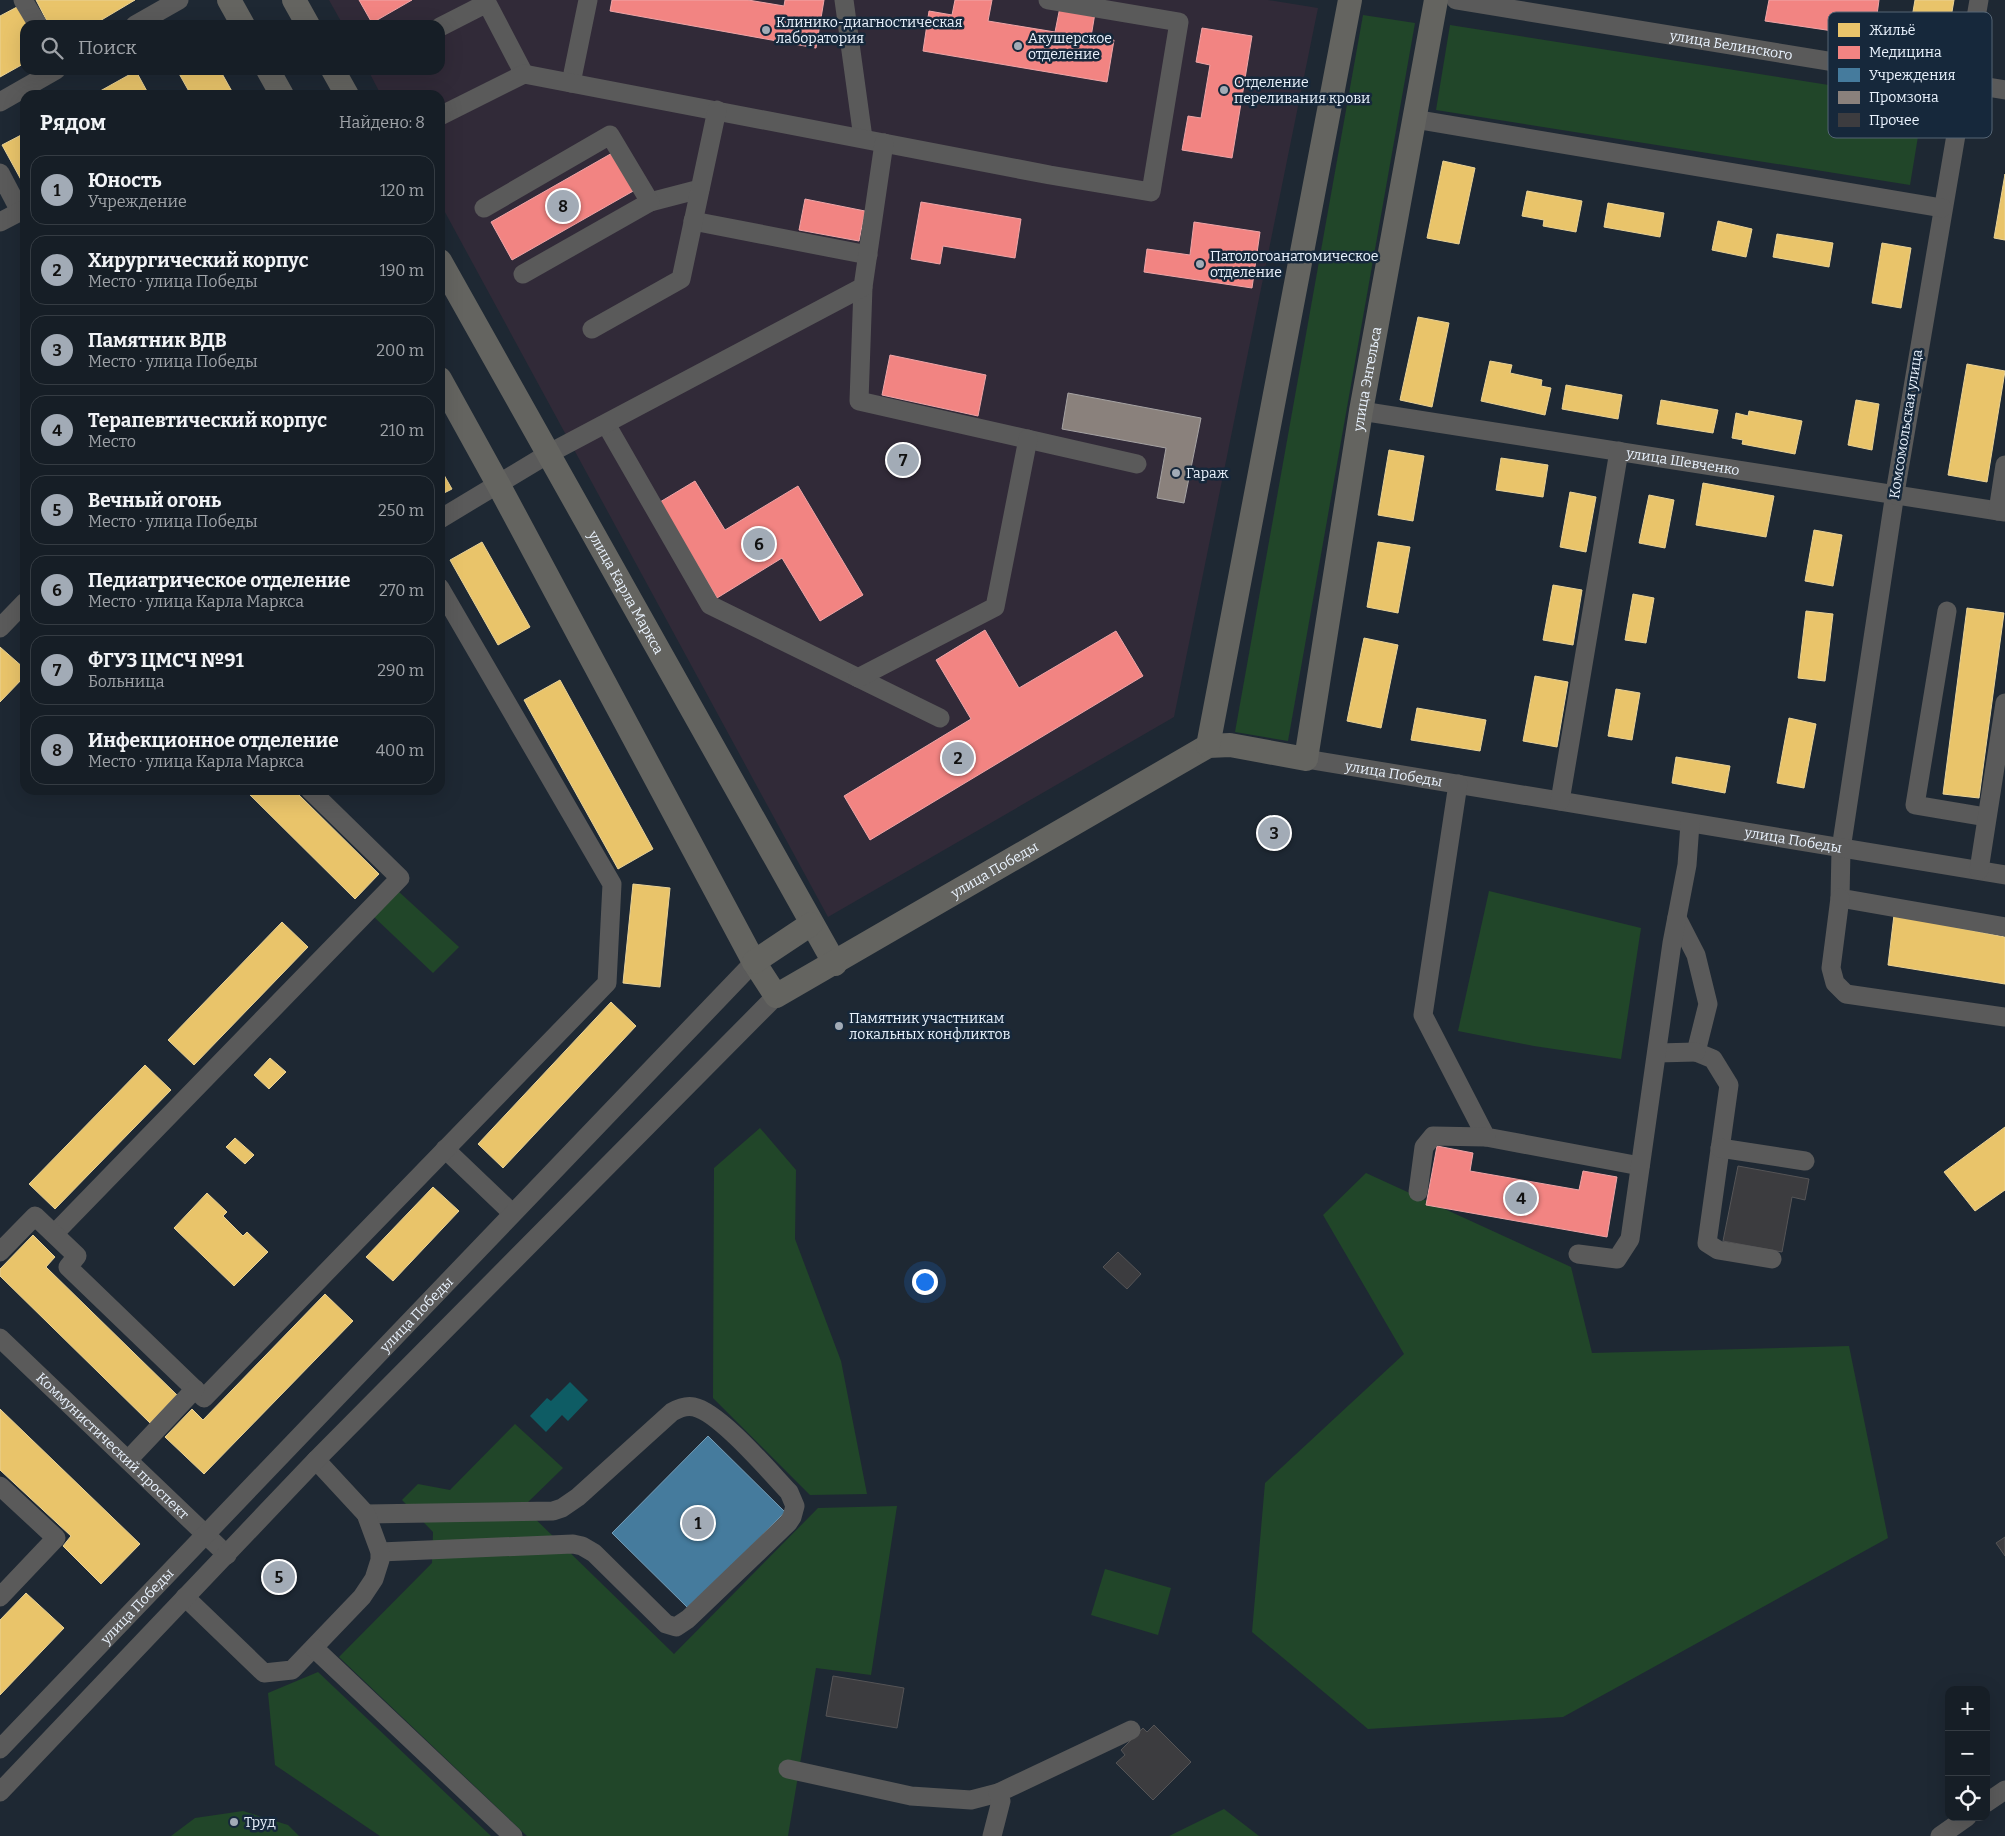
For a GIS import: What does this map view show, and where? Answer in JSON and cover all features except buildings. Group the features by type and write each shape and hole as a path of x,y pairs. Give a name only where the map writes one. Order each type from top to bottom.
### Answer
{"main road":[{"path":"229,0 240,20"},
{"path":"294,0 305,20"},
{"path":"1208,746 1350,0"},
{"name":"улица Энгельса","path":"1306,759 1361,411 1436,0"},
{"path":"271,75 279,90"},
{"path":"336,75 344,90"},
{"name":"улица Карла Маркса","path":"445,270 811,924"},
{"path":"445,388 754,962 776,996"},
{"name":"улица Победы","path":"776,996 1208,746 1230,745 1306,759"},
{"path":"811,924 834,964"},
{"name":"улица Победы","path":"754,962 811,924"}],"street":[{"path":"23,0 35,20"},
{"path":"144,20 179,0"},
{"path":"571,83 588,0"},
{"path":"844,0 863,138"},
{"path":"445,114 524,74 1050,175 1151,192 1180,22 1048,0"},
{"name":"улица Белинского","path":"1456,0 1828,61"},
{"path":"445,24 488,3 524,74"},
{"path":"21,90 47,75"},
{"name":"улица Белинского","path":"1992,88 2005,90"},
{"path":"0,102 20,91"},
{"path":"592,329 681,279 717,110"},
{"path":"1414,120 1942,208"},
{"path":"484,208 610,135 650,202"},
{"name":"Комсомольская улица","path":"1954,138 1895,493 1841,849 1840,898 1831,968 1835,983 1846,994 2005,1017"},
{"path":"884,143 863,287 859,400 1136,464"},
{"path":"0,173 20,205"},
{"path":"523,274 650,202 700,189"},
{"path":"0,222 20,212"},
{"path":"693,222 868,255"},
{"path":"445,516 548,454 863,287"},
{"name":"улица Шевченко","path":"1361,411 2001,511"},
{"path":"606,424 710,605 940,718"},
{"path":"858,678 995,607 1028,439"},
{"path":"1560,802 1619,451"},
{"path":"2001,511 2005,464"},
{"path":"0,1252 35,1216 77,1256 68,1267 204,1398 607,983 612,884 445,597"},
{"path":"0,628 20,607"},
{"path":"1947,610 1915,805 1986,818"},
{"path":"1979,870 2005,703"},
{"name":"улица Победы","path":"1306,759 2005,875"},
{"path":"1458,784 1423,1015 1486,1137"},
{"path":"54,1234 400,878 315,795"},
{"path":"1578,1254 1617,1260 1630,1239 1677,918 1687,865 1690,824"},
{"path":"1840,898 2005,927"},
{"path":"1677,918 1696,955 1708,1004 1696,1052"},
{"name":"улица Победы","path":"0,1748 754,962"},
{"name":"улица Победы","path":"0,1792 316,1460 776,996"},
{"path":"1657,1053 1696,1052 1713,1059 1729,1085 1707,1243 1718,1250 1772,1259"},
{"path":"1418,1192 1424,1146 1432,1136 1486,1137 1640,1166"},
{"path":"1720,1148 1805,1161"},
{"path":"445,1149 512,1214"},
{"name":"Коммунистический проспект","path":"2,1345 128,1460 227,1555"},
{"path":"128,1460 195,1389"},
{"path":"366,1514 552,1511 562,1508 578,1497 672,1412 686,1406 694,1407 715,1417 789,1492 795,1506 788,1523 688,1619 676,1626 666,1624 594,1553 582,1546 573,1544 380,1552"},
{"path":"185,1598 264,1673 292,1670 314,1648 362,1597 374,1579 380,1552 366,1514 316,1460"},
{"path":"0,1486 56,1538 0,1597"},
{"path":"314,1648 513,1836"},
{"path":"788,1769 911,1796 971,1800 998,1794 1131,1730"},
{"path":"1990,1800 2005,1790"},
{"path":"992,1836 1001,1801 998,1794"},
{"path":"1940,1836 1961,1821"}],"shaded area":[{"path":"329,0 1268,0 1318,8 1174,717 828,917 445,212 445,90 378,90 371,75 445,75 445,20 340,20"}],"green space":[{"path":"1363,15 1415,23 1288,741 1235,732"},
{"path":"1450,25 1828,85 1828,138 1918,138 1910,185 1436,110"},
{"path":"398,891 459,947 433,973 373,916"},
{"path":"1489,891 1641,928 1621,1059 1534,1046 1458,1031"},
{"path":"760,1128 796,1170 795,1239 841,1361 867,1494 810,1495 713,1398 714,1168"},
{"path":"1366,1173 1571,1267 1592,1353 1849,1346 1888,1538 1563,1717 1368,1729 1252,1632 1265,1483 1404,1354 1323,1215"},
{"path":"515,1424 563,1468 523,1507 674,1654 818,1508 897,1506 871,1675 816,1668 788,1836 527,1836 339,1657 432,1563 433,1532 402,1500 418,1484 450,1490"},
{"path":"1105,1569 1171,1588 1158,1635 1091,1615"},
{"path":"318,1672 491,1836 380,1836 275,1765 268,1693"},
{"path":"1224,1809 1259,1836 1169,1836"},
{"name":"Труд","path":"243,1811 288,1825 299,1836 171,1836 195,1818"}],"water":[{"path":"570,1382 588,1400 568,1421 562,1415 546,1432 530,1416 547,1398 551,1401"}],"place":[{"name":"Клинико-диагностическая лаборатория","path":"766,30"},
{"name":"Акушерское отделение","path":"1018,46"},
{"name":"Отделение переливания крови","path":"1224,90"},
{"name":"Инфекционное отделение","path":"563,206"},
{"name":"Патологоанатомическое отделение","path":"1200,264"},
{"name":"ФГУЗ ЦМСЧ №91","path":"903,460"},
{"name":"Гараж","path":"1176,473"},
{"name":"Педиатрическое отделение","path":"759,544"},
{"name":"Хирургический корпус","path":"958,758"},
{"name":"Памятник ВДВ","path":"1274,833"},
{"name":"Памятник участникам локальных конфликтов","path":"839,1026"},
{"name":"Терапевтический корпус","path":"1521,1198"},
{"name":"Юность","path":"698,1523"},
{"name":"Вечный огонь","path":"279,1577"},
{"name":"Труд","path":"234,1822"}]}
